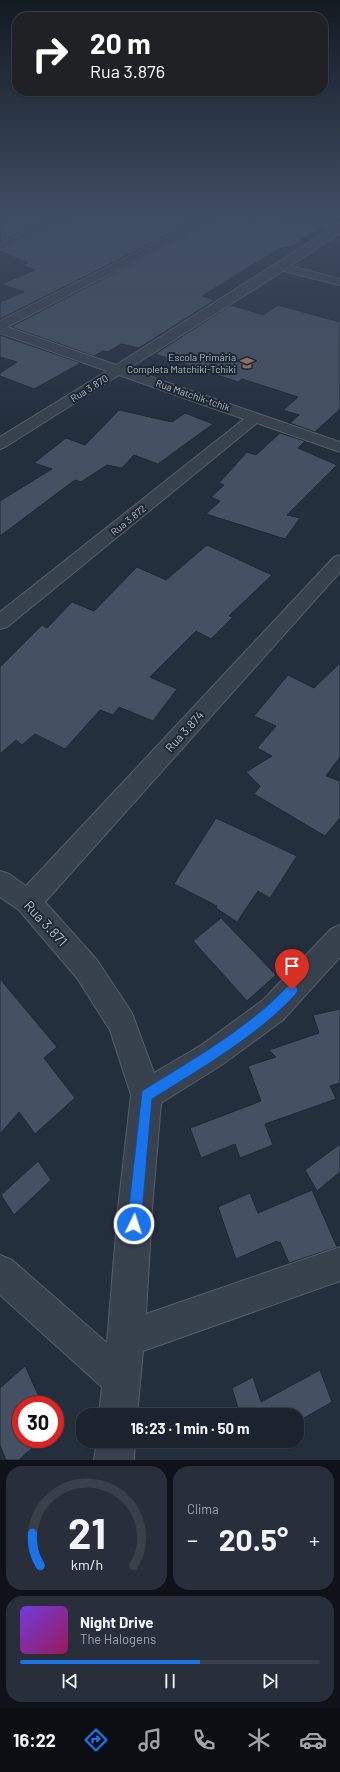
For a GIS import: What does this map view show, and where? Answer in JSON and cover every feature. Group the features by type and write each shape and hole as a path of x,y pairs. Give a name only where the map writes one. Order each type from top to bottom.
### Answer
{"street":[{"path":"0,328 87,283"},
{"name":"Rua 3.870","path":"0,444 256,283"},
{"name":"Rua Matchik-tchik","path":"0,328 340,447"},
{"name":"Rua 3.872","path":"0,622 255,417"},
{"name":"Rua 3.874","path":"28,902 340,560"},
{"name":"Rua 3.871","path":"0,882 28,902 87,969 122,1023 146,1095"},
{"path":"119,1408 126,1339 135,1210 146,1095 213,1054 273,1010 340,938"},
{"path":"126,1339 340,1264"},
{"path":"0,1272 121,1379"},
{"path":"114,1460 115,1448"}],"building":[{"path":"72,283 0,319 0,302 24,292 1,284"},
{"path":"94,283 223,283 202,296 215,300 139,348 121,344 108,352 103,351 94,356 11,327"},
{"name":"Escola Primária Completa Matchiki-Tchiki","path":"231,305 263,315 278,305 340,322 340,409 315,432 290,423 299,415 283,410 298,397 242,379 238,382 155,354"},
{"path":"0,335 81,363 34,389 0,376 0,373 17,362 0,357"},
{"path":"119,410 172,422 185,413 213,424 158,464 134,455 122,468 107,465 81,482 75,480 0,536 0,501 52,469 34,463 66,438 85,445"},
{"path":"280,433 305,441 298,448 337,465 287,515 300,518 285,539 206,514 220,501 211,497 224,485 219,483 247,452 256,455"},
{"path":"207,545 272,575 229,616 233,617 211,639 196,631 150,677 177,689 153,721 119,707 113,715 100,710 65,749 35,734 22,745 16,740 0,754 0,667 42,625 47,628 72,602 94,611 137,567 166,580"},
{"path":"340,663 340,757 326,776 340,781 340,818 325,836 254,794 260,786 246,772 272,756 257,748 276,726 254,716 288,675 314,688"},
{"path":"216,818 297,856 270,898 258,891 237,922 216,908 217,906 174,884"},
{"path":"221,918 276,975 247,1001 193,941"},
{"path":"0,979 57,1047 44,1058 75,1098 35,1134 19,1112 0,1134"},
{"path":"340,1009 340,1083 330,1086 336,1099 265,1124 273,1145 240,1158 235,1144 201,1158 190,1128 261,1101 248,1066 276,1057 269,1050 319,1033 313,1015"},
{"path":"340,1144 340,1172 317,1191 305,1170"},
{"path":"38,1161 51,1180 14,1215 1,1195"},
{"path":"312,1190 337,1247 289,1263 280,1242 278,1243 277,1241 236,1259 218,1207 250,1193 258,1213"},
{"path":"25,1366 39,1396 12,1396 12,1448 32,1448 19,1460 6,1460 0,1446 0,1388"},
{"path":"320,1370 332,1402 304,1418 304,1408 238,1408 232,1388 253,1377 261,1402"}],"place":[{"name":"Escola Primária Completa Matchiki-Tchiki","path":"247,363"}],"route":[{"path":"134,1224 146,1095 213,1054 273,1010 292,990"}]}
